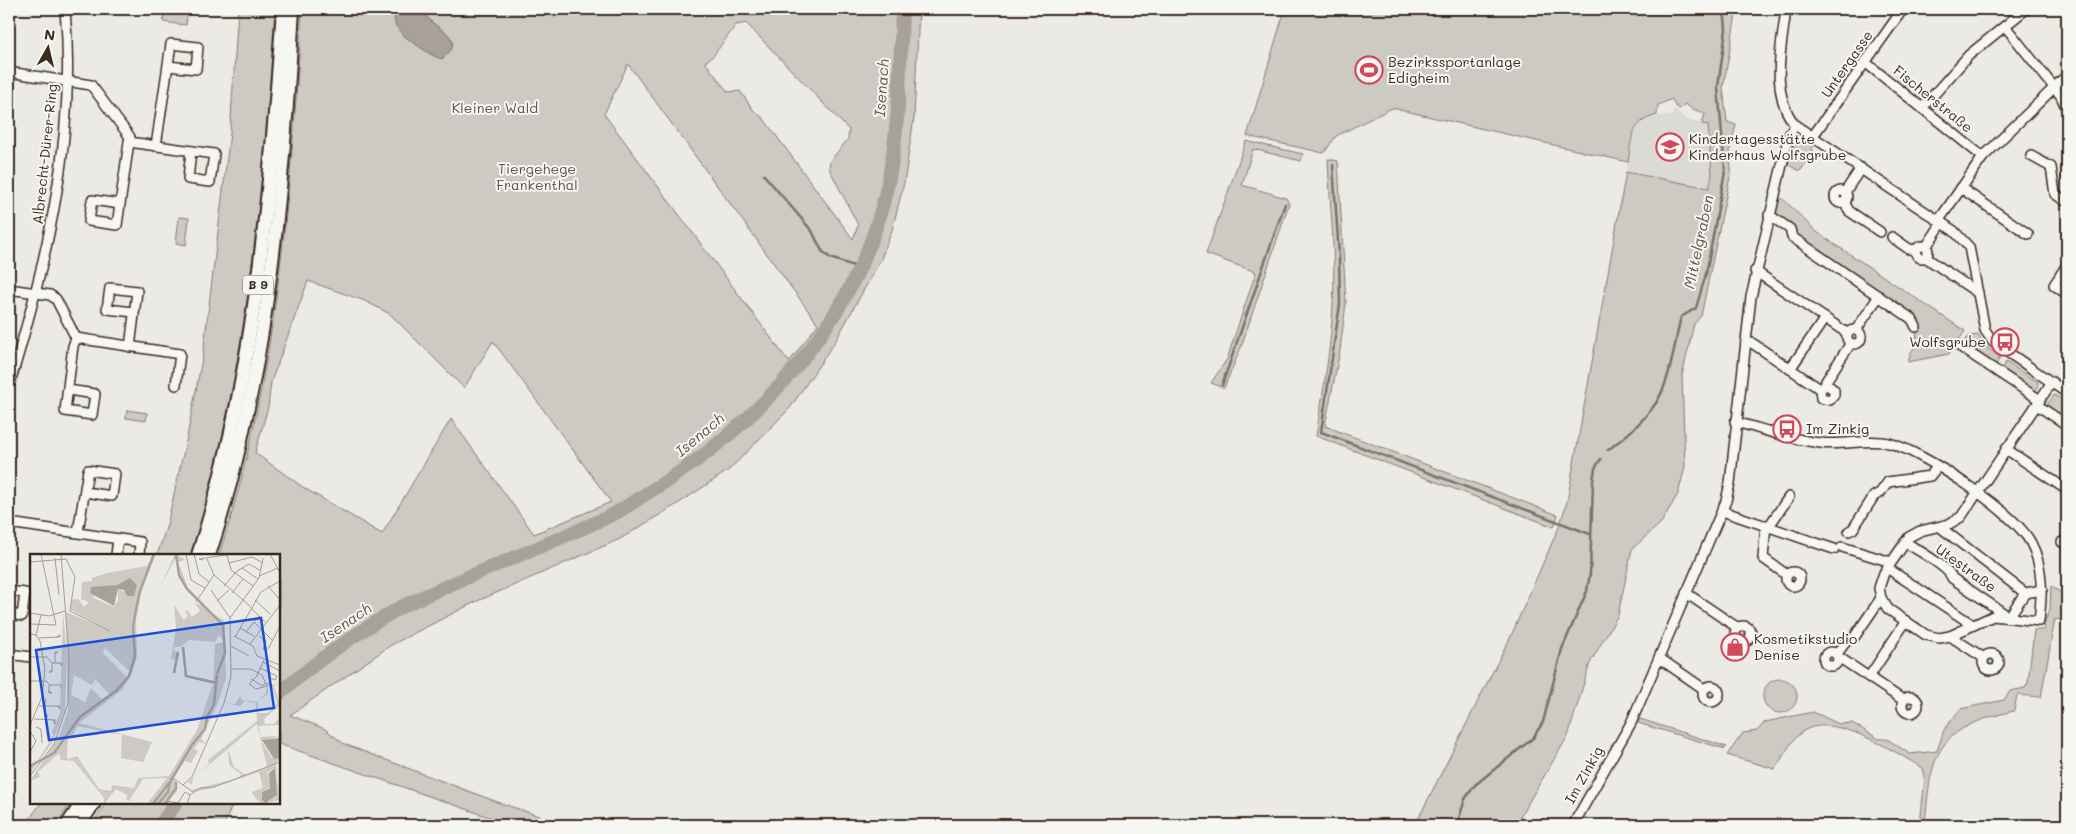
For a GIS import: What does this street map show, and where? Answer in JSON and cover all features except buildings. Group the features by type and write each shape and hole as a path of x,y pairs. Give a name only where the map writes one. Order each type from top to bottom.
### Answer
{"highway":[{"name":"B 9","path":"198,554 222,475 236,419 249,344 266,212 283,9"},
{"name":"B 9","path":"209,554 232,476 258,356 278,206 287,112 293,9"},
{"path":"67,825 81,804"},
{"path":"79,825 93,804"}],"street":[{"name":"Albrecht-Dürer-Ring","path":"9,386 36,292 55,208 67,80 68,43 65,9"},
{"path":"1786,9 1780,82 1783,105 1795,125 1954,231 1969,247 1985,330 1993,342 2067,392"},
{"name":"Untergasse","path":"1813,136 1903,9"},
{"path":"1922,108 1969,55 2026,9"},
{"path":"2005,26 2061,96 2067,110"},
{"name":"Fischerstraße","path":"1865,62 1983,157"},
{"path":"156,146 168,66"},
{"path":"9,72 90,85 130,137 120,204"},
{"path":"1925,257 1928,253 1926,247 1940,222 1983,157 2067,75"},
{"name":"Im Zinkig","path":"1573,825 1631,723 1722,511 1730,483 1735,422 1755,271 1789,135 1795,125"},
{"path":"129,142 191,152"},
{"path":"2031,156 2051,167 2055,194 2067,202"},
{"path":"1861,168 1845,192 1847,198 1844,202 1849,211 1880,232"},
{"path":"1961,188 2028,234"},
{"path":"1769,215 1790,229 1792,237 1912,319 1916,327"},
{"path":"1892,237 1909,248 1917,250"},
{"path":"1917,250 1921,246 1926,247"},
{"path":"1917,250 1918,256 1925,257 1978,292"},
{"path":"2067,265 2054,285 2067,294"},
{"path":"1755,271 1847,333"},
{"path":"9,289 36,292 56,299 76,338 73,346 68,390"},
{"path":"1856,330 1879,296"},
{"path":"130,347 134,312"},
{"path":"1790,369 1825,318"},
{"path":"1852,329 1856,330 1860,332 1861,340 1855,344 1851,343 1847,339 1847,333 1852,329"},
{"path":"76,338 180,354 176,385"},
{"path":"1746,342 1752,343 1790,369 1823,388 1851,343"},
{"path":"1959,346 2067,425"},
{"name":"Utestraße","path":"2042,590 2039,621 1993,616 1950,636 1939,638 1926,635 1888,609 1881,598 1879,584 1905,542 1914,534 1958,520 2052,382"},
{"path":"1735,422 1821,443 1843,444 1871,440 1890,443 1909,450 1976,493 2013,520 2031,542 2040,567 2042,590 2025,593 2009,617"},
{"path":"2006,449 2067,490"},
{"path":"1849,532 1853,529 1874,496 1880,493 1888,482 1930,476 1937,467"},
{"path":"78,532 85,492"},
{"path":"1787,575 1763,558 1768,525 1789,497"},
{"path":"1722,511 1889,565 1973,625"},
{"path":"9,523 140,542 139,554"},
{"name":"Utestraße","path":"1940,527 2025,593"},
{"path":"116,554 118,539"},
{"name":"Utestraße","path":"1905,542 1942,566 1951,574 1952,578 2009,617"},
{"path":"9,591 25,593 22,616 9,614"},
{"path":"1686,593 1738,628"},
{"name":"Utestraße","path":"1869,677 1837,655 1847,640 1854,639 1881,598"},
{"path":"1904,700 1869,677 1906,621"},
{"name":"Utestraße","path":"1950,636 1984,658"},
{"path":"9,654 30,657"},
{"path":"1659,658 1704,689"}],"shaded area":[{"path":"397,9 418,9 448,34 453,42 449,53 442,59 411,41 395,24"},
{"name":"Kindertagesstätte Kinderhaus Wolfsgrube","path":"1674,109 1687,120 1708,125 1712,174 1709,188 1626,172 1633,132 1638,124 1645,118 1657,115 1672,116"}],"green space":[{"path":"165,9 188,9 186,25 163,22"},
{"path":"238,9 275,9 258,216 239,353 226,421 191,554 157,554 167,525 203,354 230,133"},
{"path":"302,9 919,9 914,118 904,183 892,230 881,259 836,340 790,408 729,470 679,503 620,539 473,603 391,645 290,715 325,729 344,744 500,803 567,825 512,825 280,744 280,554 219,554 238,490 254,423 267,354 278,285 292,146","holes":["746,23 849,130 848,139 830,161 829,168 858,225 853,239 763,118 754,111 740,91 728,92 705,62 713,56 736,25","628,64 818,324 789,362 604,114","308,281 365,301 390,314 464,388 493,341 611,502 534,534 451,419 382,534 304,488 255,453 268,407 271,382"]},
{"path":"1285,9 1737,9 1723,88 1727,122 1736,125 1730,149 1731,172 1701,316 1694,324 1682,376 1685,467 1678,494 1661,523 1632,549 1618,615 1590,663 1568,736 1515,825 1415,825 1510,638 1559,527 1567,502 1626,172 1709,188 1712,174 1708,125 1702,124 1705,113 1692,109 1685,104 1680,109 1675,106 1672,99 1658,105 1657,115 1642,122 1634,132 1628,162 1392,108 1336,136 1324,153 1247,136"},
{"path":"1803,136 1815,144 1812,149 1814,151 1801,170 1788,165 1795,139"},
{"path":"1246,141 1303,154 1301,161 1253,149 1242,185 1286,198 1289,204 1241,347 1224,388 1211,383 1227,359 1256,272 1206,254"},
{"path":"1328,159 1338,161 1346,303 1340,350 1325,426 1558,515 1554,527 1316,436 1329,353 1334,286"},
{"path":"1782,198 1818,233 1965,331 1955,346 1953,345 1949,354 1908,362 1911,352 1917,344 1916,327 1919,323 1794,236 1775,217 1778,202"},
{"path":"179,217 189,218 186,245 176,243"},
{"path":"1978,335 1986,347 2000,357 1995,367 1963,344 1969,336"},
{"path":"2006,362 2038,382 2038,388 2034,393 2001,370"},
{"path":"2054,395 2067,402 2067,423 2045,408"},
{"path":"127,410 147,413 146,421 126,418"},
{"path":"2051,586 2067,597 2067,621 2055,619 2041,697 2017,695 2014,711 1968,726 1953,735 1942,747 1935,761 1930,779 1925,825 1920,825 1925,777 1923,768 1864,736 1830,726 1815,727 1798,735 1775,769 1727,755 1743,733 1757,731 1765,722 1813,712 1839,724 1852,723 1879,739 1887,739 1910,754 1937,751 1944,730 1960,709 2004,700 2010,691 2025,688 2028,682 2034,630 2044,630 2045,621 2050,609"},
{"path":"1743,626 1751,634 1743,642 1735,634"},
{"path":"1991,654 1997,656 1999,662 1997,668 1991,670 1985,668 1983,662 1985,656"},
{"path":"1780,679 1787,680 1792,684 1796,689 1796,703 1792,708 1787,712 1780,713 1773,712 1768,708 1764,703 1763,696 1764,689 1768,684 1773,680"},
{"path":"1708,686 1714,686 1719,691 1717,700 1708,702 1703,697 1703,691"},
{"path":"1910,697 1918,705 1910,713 1902,705"},
{"path":"1640,719 1727,747 1725,749 1638,723"},
{"path":"40,804 70,804 56,825 25,825"},
{"path":"105,804 233,804 224,825 92,825"}],"waterway":[{"name":"Isenach","path":"280,693 308,669 339,647 403,606 619,511 694,462 732,432 768,398 801,361 830,321 854,279 874,234 887,187 895,143 899,98 902,9"},
{"name":"Mittelgraben","path":"1608,450 1640,423 1656,403 1669,373 1681,317 1696,308 1706,274 1725,171 1718,87 1726,29 1725,18 1720,9"},
{"path":"1333,165 1340,304 1321,432 1590,534"},
{"path":"764,175 812,231 822,251 830,258 860,268"},
{"path":"1222,385 1285,204"},
{"name":"Mittelgraben","path":"1457,825 1465,799 1475,785 1533,738 1543,722 1562,649 1587,591 1590,574 1593,481 1595,468 1601,459"},
{"name":"Isenach","path":"160,825 175,804"}],"place":[{"name":"Bezirkssportanlage Edigheim","path":"1369,70"},
{"name":"Kindertagesstätte Kinderhaus Wolfsgrube","path":"1670,147"},
{"name":"Wolfsgrube","path":"2005,342"},
{"name":"Im Zinkig","path":"1787,429"},
{"name":"Kosmetikstudio Denise","path":"1735,647"}],"park label":[{"name":"Kleiner Wald","path":"495,108"},
{"name":"Tiergehege Frankenthal","path":"537,177"}]}
